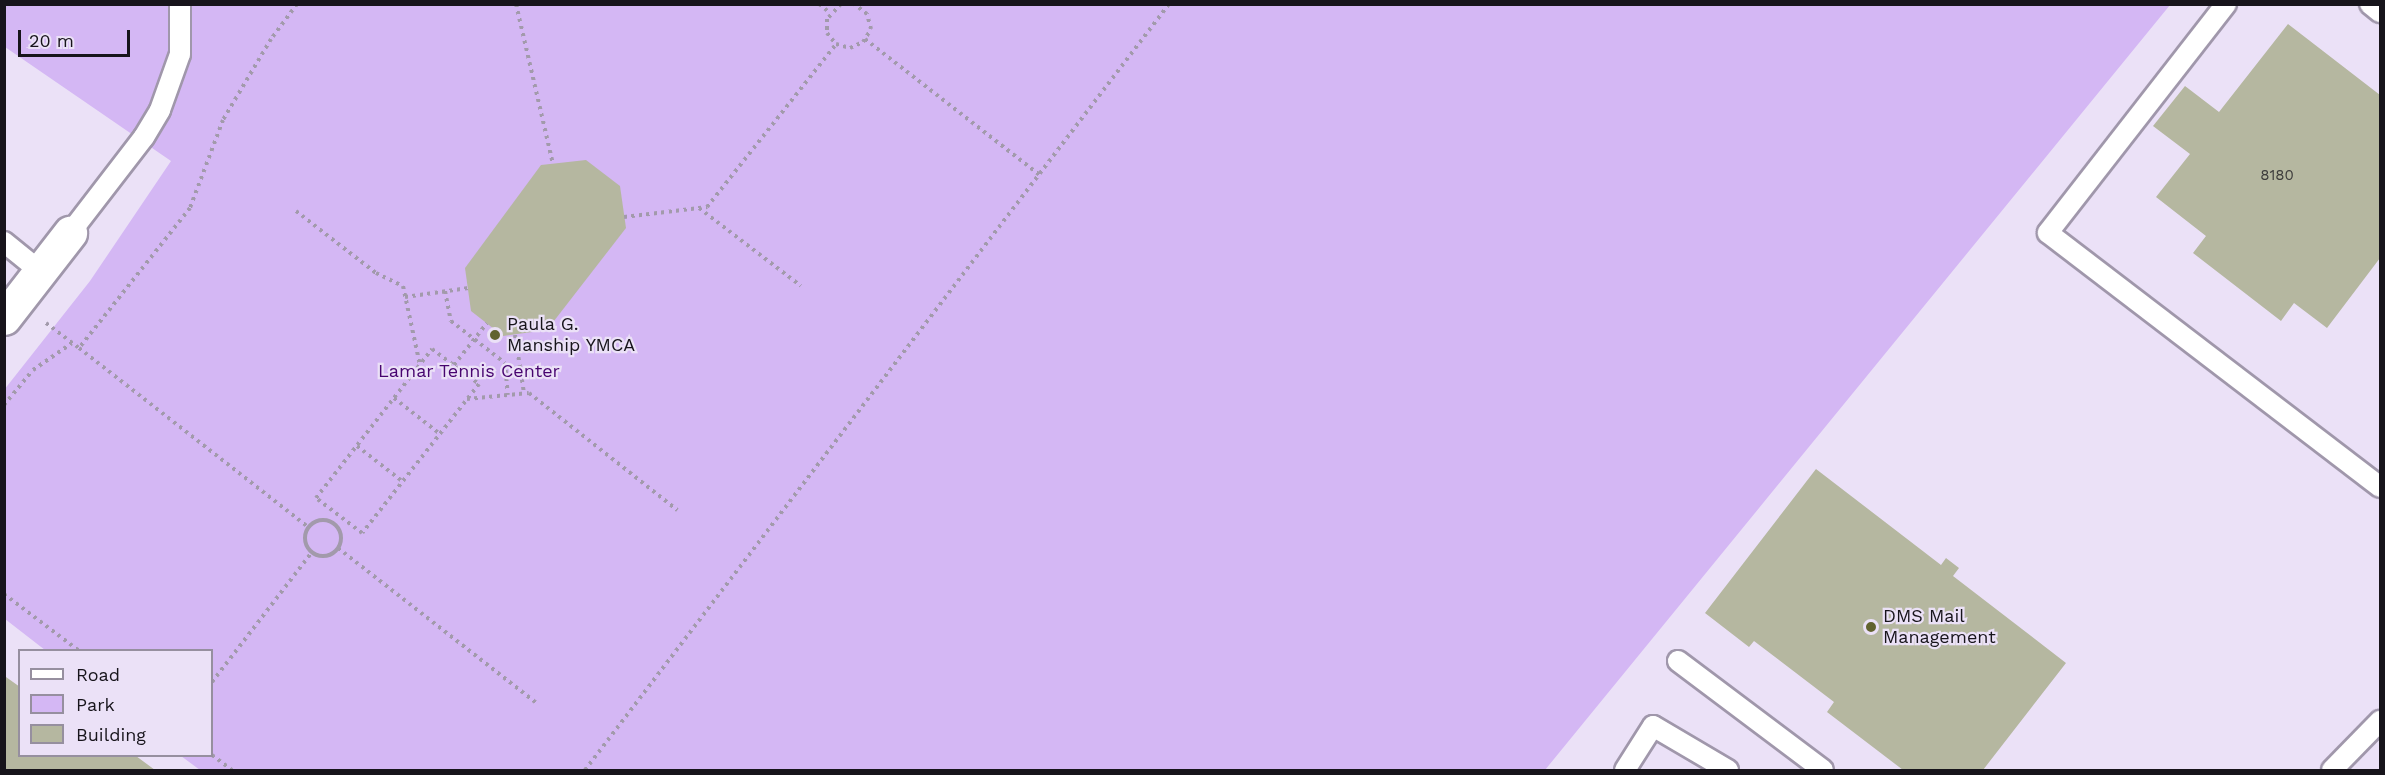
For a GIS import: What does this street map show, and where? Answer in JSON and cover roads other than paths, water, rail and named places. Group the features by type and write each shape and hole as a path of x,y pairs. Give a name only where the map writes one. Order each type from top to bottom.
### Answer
{"street":[{"path":"4,318 70,233"}],"lane":[{"path":"70,233 144,137 160,110 180,54 180,4"},
{"path":"2226,4 2048,233 2380,487"},
{"path":"2370,4 2380,12"},
{"path":"4,242 40,272"},
{"path":"1678,661 1823,771"},
{"path":"2332,771 2380,721"},
{"path":"1625,771 1653,726 1728,771"}],"place":[{"name":"Paula G. Manship YMCA","path":"495,335"},
{"name":"DMS Mail Management","path":"1871,627"}],"park label":[{"name":"Lamar Tennis Center","path":"469,371"}]}
